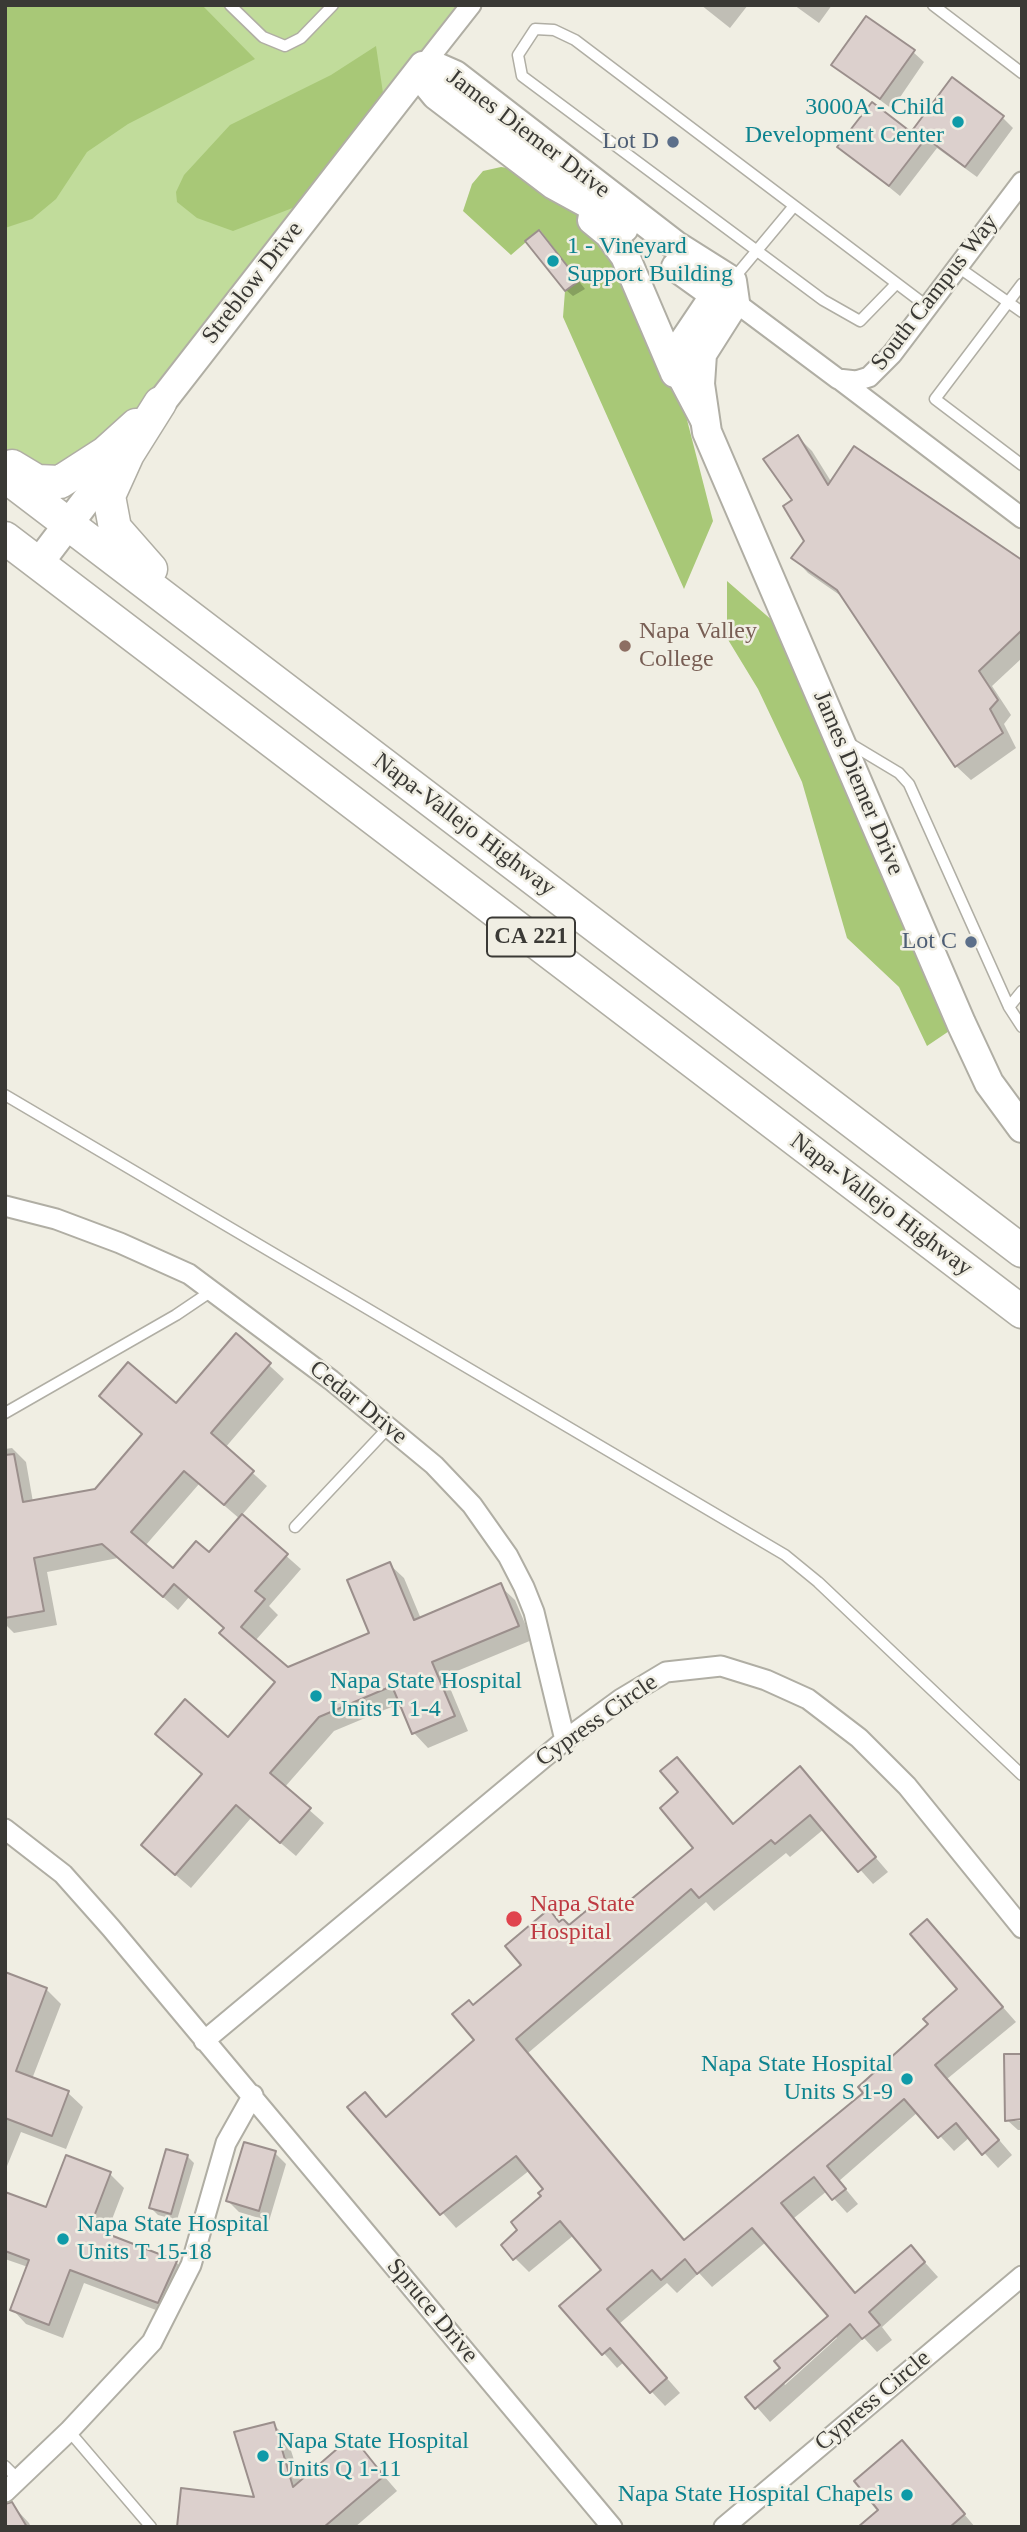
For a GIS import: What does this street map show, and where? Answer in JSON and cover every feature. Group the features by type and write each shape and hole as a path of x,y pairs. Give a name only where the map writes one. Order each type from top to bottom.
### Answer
{"main road":[{"path":"5,461 37,481 60,482 105,453 160,403"},
{"path":"160,403 118,474 108,506 111,519 121,537 197,622"},
{"name":"Napa-Vallejo Highway","path":"5,476 1022,1251"},
{"name":"Napa-Vallejo Highway","path":"5,538 1022,1312"}],"street":[{"name":"Streblow Drive","path":"38,564 160,403 471,5"},
{"name":"James Diemer Drive","path":"423,66 439,68 455,75 675,246 728,293 596,208 554,185 436,95 427,84 423,66"},
{"name":"South Campus Way","path":"728,293 838,379 856,381 882,367 1022,182"},
{"path":"554,185 609,234 625,256 675,373"},
{"name":"James Diemer Drive","path":"707,432 700,384 702,354 728,293"},
{"path":"675,373 678,350 728,293"},
{"name":"James Diemer Drive","path":"675,373 687,401 707,432 961,1023 989,1083 1022,1128"},
{"path":"838,379 1022,517"},
{"name":"Cedar Drive","path":"5,1206 56,1219 120,1242 189,1274 331,1380 452,1483 508,1556 534,1612 565,1740"},
{"name":"Cypress Circle","path":"204,2041 565,1740 621,1699 666,1672 721,1665 766,1680 808,1699 859,1738 907,1786 1022,1928"},
{"name":"Spruce Drive","path":"5,1829 63,1874 253,2095 612,2527"},
{"path":"10,2479 69,2431 134,2365 169,2314 191,2265 226,2143 253,2095"},
{"name":"Cypress Circle","path":"724,2527 1022,2276"}],"lane":[{"path":"230,5 263,37 285,46 301,38 333,5"},
{"path":"933,5 1022,74"},
{"path":"896,284 859,321 823,300 522,76 518,55 535,29 554,30 575,40 928,307"},
{"path":"728,293 794,206"},
{"path":"958,267 1022,312"},
{"path":"1022,284 935,398 1022,465"},
{"path":"839,737 899,773 909,783 1009,1007 1022,1027"},
{"path":"1009,1007 1022,991"},
{"path":"5,1095 785,1556 818,1582 1022,1775"},
{"path":"5,1412 176,1315 213,1290"},
{"path":"295,1528 388,1428"},
{"path":"69,2431 151,2527"}],"green space":[{"path":"5,5 471,5 160,403 76,473 5,462"},
{"path":"5,5 202,5 255,59 128,124 87,152 56,199 32,219 5,228"},
{"path":"376,46 386,113 321,197 233,231 197,218 177,202 176,192 184,175 230,125 331,75"},
{"path":"501,167 537,172 609,234 675,373 713,521 684,589 563,317 565,291 579,281 540,230 511,255 463,211 472,184 483,171"},
{"path":"727,581 797,642 961,1023 927,1046 899,987 847,938 802,782 758,689 727,638"}],"building":[{"path":"866,16 915,50 880,99 831,65"},
{"path":"952,77 1004,116 965,167 926,138 889,186 837,147 872,102 911,132"},
{"name":"1 - Vineyard Support Building","path":"539,230 579,281 565,291 525,241"},
{"path":"798,435 828,485 854,446 1022,560 1022,630 979,671 998,700 990,709 1003,733 955,767 837,590 791,558 804,541 783,506 792,500 763,459"},
{"name":"Napa State Hospital Units T 1-4","path":"236,1333 271,1363 211,1433 254,1471 224,1505 184,1471 131,1532 173,1568 196,1541 209,1552 242,1514 288,1554 255,1591 265,1599 241,1627 288,1667 369,1633 347,1580 390,1562 414,1620 501,1583 519,1626 432,1662 455,1716 412,1734 392,1686 319,1717 270,1773 311,1808 280,1843 236,1805 175,1875 141,1845 202,1774 155,1734 185,1699 228,1737 275,1682 219,1633 224,1628 174,1584 163,1597 102,1544 34,1558 44,1611 5,1618 5,1455 14,1454 23,1502 95,1489 142,1434 99,1396 128,1362 176,1403"},
{"name":"Napa State Hospital Units S 1-9","path":"677,1757 733,1824 800,1766 876,1857 858,1872 810,1815 775,1844 771,1840 699,1898 691,1889 516,2039 684,2240 863,2093 858,2087 928,2024 923,2019 957,1989 910,1934 927,1919 1003,2007 935,2065 999,2140 982,2155 956,2123 938,2138 904,2099 827,2166 846,2189 832,2200 814,2177 781,2203 855,2293 911,2245 925,2262 869,2312 880,2325 862,2339 850,2324 755,2409 745,2397 780,2368 774,2361 828,2316 752,2228 697,2274 685,2259 661,2280 652,2270 607,2309 667,2378 650,2393 610,2348 602,2355 559,2306 601,2270 560,2221 513,2260 501,2245 517,2230 511,2222 541,2196 538,2193 543,2189 516,2156 440,2215 347,2107 365,2092 386,2117 474,2040 452,2014 469,2000 473,2005 521,1965 505,1946 549,1909 559,1922 563,1919 569,1925 598,1901 606,1910 618,1900 623,1906 693,1848 660,1808 678,1792 660,1771"},
{"path":"5,1972 47,1988 16,2071 69,2091 52,2136 5,2118"},
{"path":"1004,2054 1022,2054 1022,2119 1005,2121"},
{"path":"244,2142 276,2151 259,2211 226,2201"},
{"path":"166,2149 188,2155 171,2214 149,2208"},
{"name":"Napa State Hospital Units T 15-18","path":"66,2155 111,2172 90,2227 177,2261 158,2303 70,2270 49,2325 10,2310 29,2260 5,2251 5,2192 46,2207"},
{"name":"Napa State Hospital Units Q 1-11","path":"274,2422 293,2487 352,2436 384,2476 324,2527 177,2527 181,2488 254,2497 234,2432"},
{"name":"Napa State Hospital Chapels","path":"902,2440 965,2514 950,2527 858,2527 878,2510 854,2481"},
{"path":"12,2502 27,2527 5,2527 5,2504"}],"place":[{"name":"3000A - Child Development Center","path":"958,122"},
{"name":"Lot D","path":"673,142"},
{"name":"1 - Vineyard Support Building","path":"553,261"},
{"name":"Napa Valley College","path":"625,646"},
{"name":"Lot C","path":"971,942"},
{"name":"Napa State Hospital Units T 1-4","path":"316,1696"},
{"name":"Napa State Hospital","path":"514,1919"},
{"name":"Napa State Hospital Units S 1-9","path":"907,2079"},
{"name":"Napa State Hospital Units T 15-18","path":"63,2239"},
{"name":"Napa State Hospital Units Q 1-11","path":"263,2456"},
{"name":"Napa State Hospital Chapels","path":"907,2495"}]}
